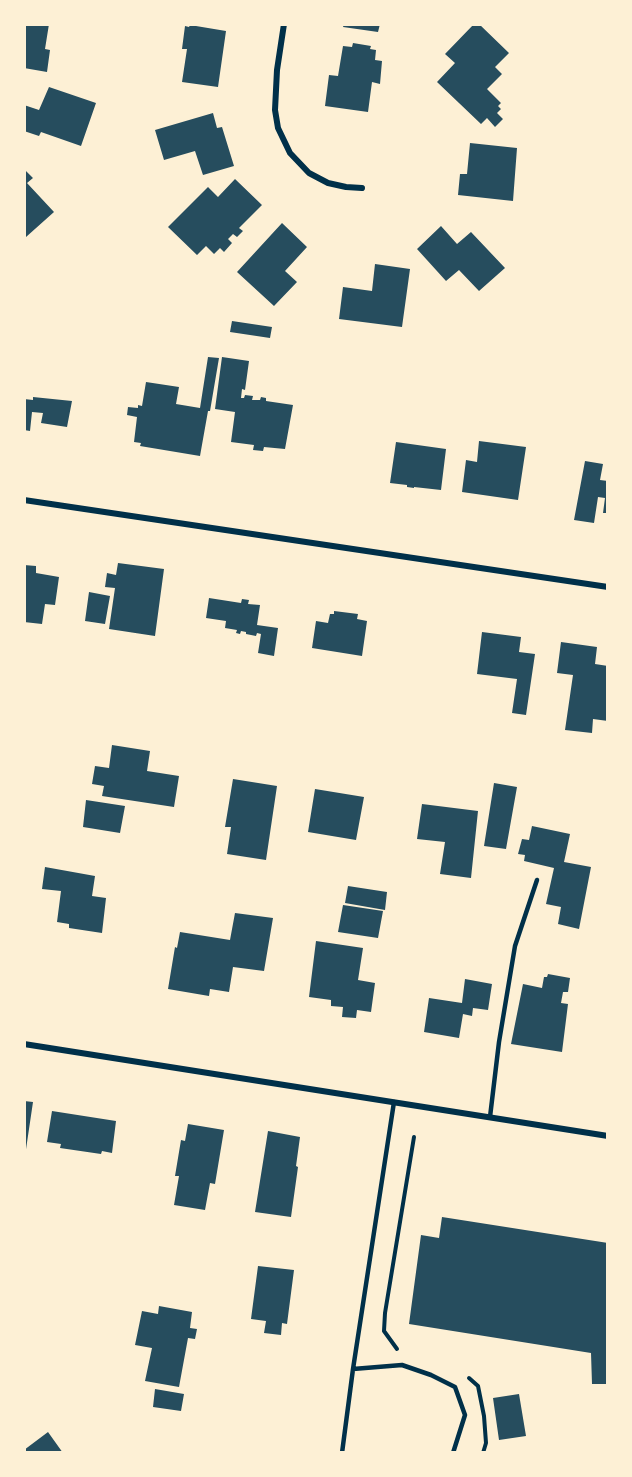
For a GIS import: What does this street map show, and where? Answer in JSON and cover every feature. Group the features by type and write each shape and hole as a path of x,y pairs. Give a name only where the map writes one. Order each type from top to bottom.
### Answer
{"street":[{"path":"284,24 277,70 275,110 278,128 290,153 309,173 328,183 362,188"},
{"path":"24,500 608,587"},
{"path":"24,1044 608,1136"}],"lane":[{"path":"490,1117 499,1042 515,946 537,880"},
{"path":"342,1453 394,1102"},
{"path":"353,1369 402,1365 431,1375 455,1387 465,1415 453,1453"}],"path":[{"path":"399,1351 384,1331 385,1313 414,1137"},
{"path":"465,1375 478,1386 484,1416 486,1443 483,1453"}],"building":[{"path":"24,24 49,24 45,49 50,50 47,72 24,68"},
{"path":"344,24 380,24 378,32 343,27"},
{"path":"474,24 479,24 509,53 495,67 502,74 487,89 501,103 498,106 501,109 497,113 503,119 495,127 487,118 481,124 437,82 455,63 445,54"},
{"path":"185,26 226,31 218,87 182,82 187,49 182,49"},
{"path":"353,43 371,46 370,49 376,50 375,60 382,61 380,84 372,82 368,112 325,106 329,75 338,76 343,46 352,47"},
{"path":"49,87 96,103 81,146 41,132 39,136 24,131 24,105 39,110"},
{"path":"213,113 217,128 222,127 234,166 203,175 195,151 164,160 155,130"},
{"path":"470,143 517,148 513,201 458,195 460,174 467,174"},
{"path":"24,169 33,178 27,183 54,212 26,237 24,235"},
{"path":"235,179 262,205 239,228 243,231 237,237 233,234 228,239 232,243 224,252 220,248 214,254 206,246 197,255 168,227 208,187 218,197"},
{"path":"282,223 307,247 285,271 297,282 274,306 237,272"},
{"path":"441,226 457,244 471,232 505,268 479,291 459,270 446,281 417,249"},
{"path":"375,264 410,269 402,327 339,319 343,287 372,291"},
{"path":"232,321 272,327 270,338 230,332"},
{"path":"208,357 219,358 200,456 140,446 141,443 134,442 137,417 127,415 128,407 142,406 146,382 179,387 176,404 200,408"},
{"path":"222,357 249,361 245,390 242,389 241,398 245,395 253,396 252,400 260,400 261,397 266,398 266,401 293,405 285,449 264,447 263,451 253,450 254,445 231,442 235,412 215,409"},
{"path":"33,397 72,401 67,427 41,423 43,413 32,412 30,431 24,430 24,399 33,400"},
{"path":"479,441 526,447 518,500 462,492 466,460 477,462"},
{"path":"396,442 446,449 441,490 390,483"},
{"path":"585,461 603,464 600,480 608,481 608,513 603,513 605,498 598,497 594,523 574,520"},
{"path":"118,563 164,569 155,636 109,629 115,588 105,587 107,573 116,575"},
{"path":"24,565 36,566 36,573 59,577 55,605 45,604 42,624 24,622"},
{"path":"89,592 110,596 105,624 85,621"},
{"path":"209,598 241,603 242,599 249,600 248,604 260,605 257,625 278,628 274,656 258,653 261,634 257,633 256,636 241,631 240,634 236,633 237,630 225,628 226,621 206,618"},
{"path":"334,611 358,614 357,619 367,621 362,656 312,648 316,621 328,623 330,614 334,614"},
{"path":"482,632 521,637 519,652 535,654 526,715 512,713 517,679 477,674"},
{"path":"561,642 597,647 595,664 608,666 608,721 593,719 592,733 565,730 573,675 557,673"},
{"path":"112,745 150,751 147,771 179,776 174,807 102,796 104,786 92,784 95,766 109,768"},
{"path":"233,779 277,786 266,860 227,854 231,827 225,827"},
{"path":"494,783 517,787 506,849 484,846"},
{"path":"315,789 364,797 356,840 308,832"},
{"path":"86,800 125,806 120,833 83,827"},
{"path":"422,804 478,811 471,878 440,874 445,842 417,839"},
{"path":"532,826 570,834 564,862 591,867 579,929 558,924 561,907 546,904 554,868 524,861 525,855 518,854 522,839 529,840"},
{"path":"45,867 95,876 92,896 106,898 102,933 69,928 69,924 57,922 61,891 42,889"},
{"path":"348,886 387,892 385,910 345,903"},
{"path":"343,905 383,911 378,938 338,932"},
{"path":"235,913 273,918 264,971 233,967 229,992 210,989 209,996 168,989 175,947 177,948 180,932 230,940"},
{"path":"316,941 363,948 358,980 375,983 371,1012 357,1010 356,1018 342,1017 343,1007 331,1006 331,1000 309,997"},
{"path":"548,974 570,978 568,992 563,992 561,1003 568,1004 562,1052 511,1044 523,984 542,988 544,977"},
{"path":"465,979 492,984 488,1010 473,1008 472,1016 463,1014 459,1038 424,1032 429,998 462,1003"},
{"path":"24,1101 33,1102 25,1156 24,1156"},
{"path":"52,1111 116,1121 112,1153 102,1151 101,1154 60,1148 61,1144 47,1142"},
{"path":"188,1124 224,1130 215,1184 210,1183 205,1210 174,1205 179,1176 175,1176 181,1140 185,1141"},
{"path":"268,1131 300,1137 291,1217 255,1212"},
{"path":"442,1217 608,1243 608,1384 592,1384 591,1353 409,1324 421,1235 439,1238"},
{"path":"258,1266 294,1270 287,1324 282,1323 281,1335 264,1333 266,1321 251,1319"},
{"path":"159,1306 192,1312 190,1328 197,1329 195,1339 188,1338 179,1387 145,1381 152,1348 135,1345 142,1311 158,1314"},
{"path":"155,1389 184,1394 181,1411 153,1407"},
{"path":"519,1394 526,1436 499,1440 493,1398"},
{"path":"48,1432 63,1453 24,1453 24,1450"}]}
